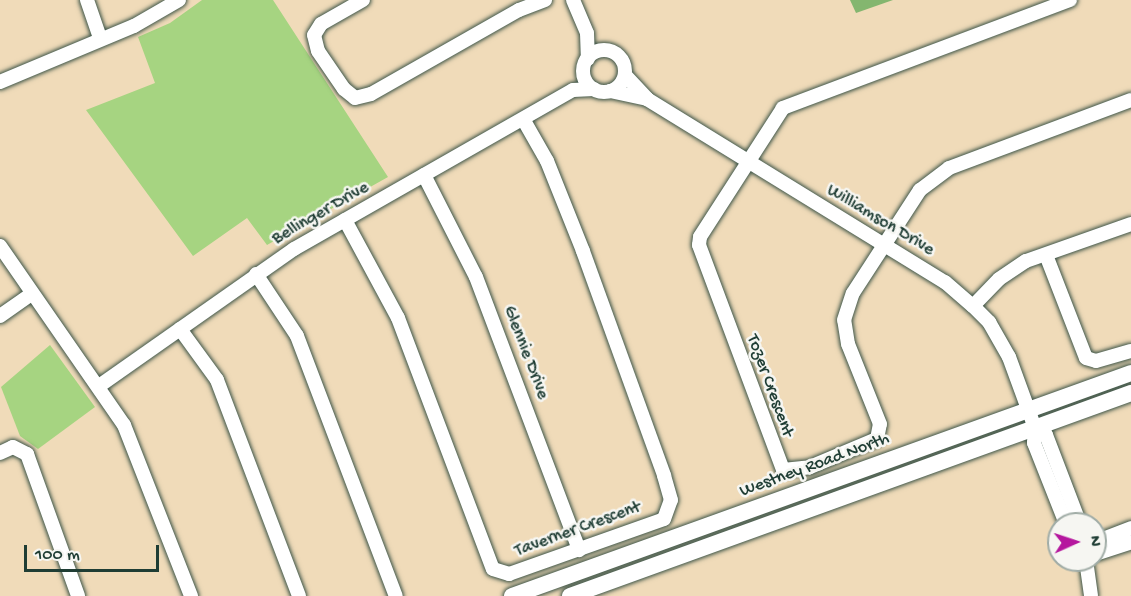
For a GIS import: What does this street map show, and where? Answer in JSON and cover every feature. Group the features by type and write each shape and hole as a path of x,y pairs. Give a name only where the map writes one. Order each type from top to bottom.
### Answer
{"main road":[{"name":"Westney Road North","path":"512,596 1131,373"},
{"path":"570,596 1131,393"}],"street":[{"path":"87,0 100,38"},
{"path":"0,82 100,38 134,26 179,0"},
{"path":"363,0 321,24 314,35 318,51 344,89 355,98 371,94 519,10 546,0"},
{"path":"573,0 586,33 586,65 594,89 610,91 619,86 625,75 621,59 586,33"},
{"path":"747,162 783,108 800,99 1070,0"},
{"path":"586,65 606,50"},
{"name":"Bellinger Drive","path":"573,90 586,65"},
{"name":"Williamson Drive","path":"625,75 647,99 945,282 973,306 999,337 1035,428"},
{"name":"Bellinger Drive","path":"99,386 256,274 345,220 573,90 594,89"},
{"name":"Williamson Drive","path":"610,91 647,99"},
{"path":"885,246 909,203 941,173 1131,99"},
{"name":"Taverner Crescent","path":"345,220 398,318 488,564 500,574 509,574 664,519 671,500 583,251 547,161 523,119"},
{"name":"Tozer Crescent","path":"747,162 699,245 783,470 801,469 870,445 880,434 848,344 844,320 853,293 885,246"},
{"name":"Glennie Drive","path":"424,175 476,277 579,550"},
{"path":"973,306 1007,272 1131,224"},
{"path":"0,246 99,386 134,447 191,596"},
{"path":"1046,255 1086,358 1096,361 1131,351"},
{"path":"256,274 297,336 396,596"},
{"path":"0,316 32,294"},
{"path":"180,329 217,380 299,596"},
{"path":"1061,512 1034,443 1035,428 1046,435 1075,512"},
{"path":"0,453 13,447 27,454 78,596"},
{"path":"1107,537 1131,528"},
{"path":"1107,550 1131,542"},
{"path":"1088,572 1091,596"}],"green space":[{"path":"202,0 273,0 388,177 267,245 247,218 193,256 86,110 155,83 138,37 170,23"},
{"path":"850,0 893,0 856,13"},
{"path":"50,345 95,407 38,449 20,436 1,387"}]}
